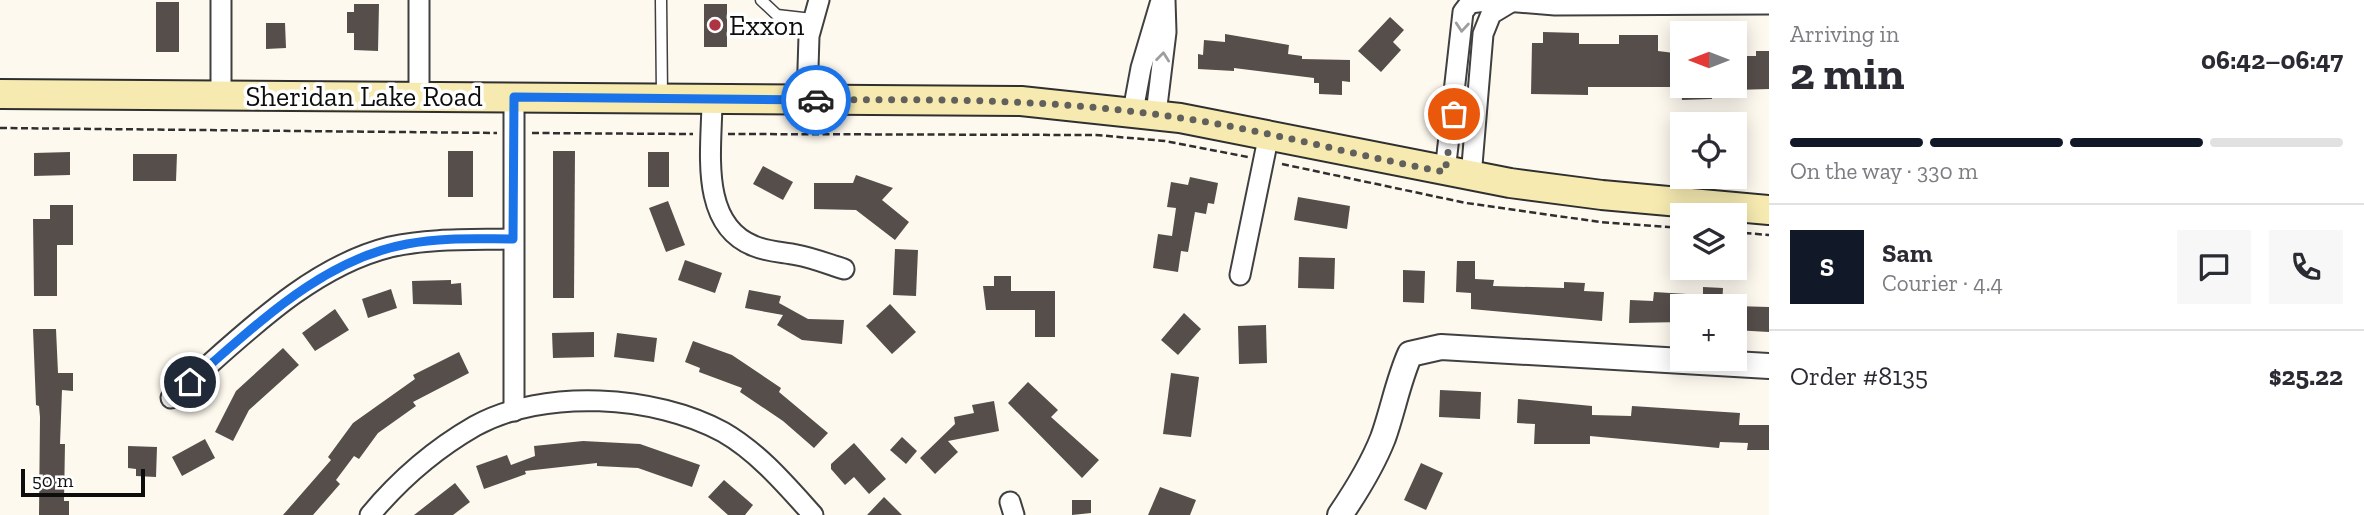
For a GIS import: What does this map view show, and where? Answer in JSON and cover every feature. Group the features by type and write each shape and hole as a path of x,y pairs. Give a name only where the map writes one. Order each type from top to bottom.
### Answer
{"main road":[{"name":"Sheridan Lake Road","path":"0,94 998,100 1144,113 1267,147 1458,175 1602,195 1769,210"}],"street":[{"path":"221,0 222,95"},
{"path":"419,0 419,96"},
{"path":"1144,113 1141,68 1163,0"},
{"path":"1458,175 1463,12 1475,1 1769,4"},
{"path":"807,100 807,61 816,9"},
{"path":"514,97 514,411"},
{"path":"712,100 711,169 716,206 738,237 758,248 800,255 844,269"},
{"path":"1240,275 1267,147"},
{"path":"171,398 283,304 349,263 387,248 416,242 513,239"},
{"path":"1340,515 1363,482 1383,437 1399,378 1410,354 1441,347 1769,366"},
{"path":"370,515 429,455 478,425 514,411 577,400 636,403 689,418 724,433 775,474 813,515"}],"lane":[{"path":"661,0 662,99"},
{"path":"761,0 777,15 816,9"}],"path":[{"path":"0,128 1118,136 1267,147 1466,203 1600,222 1670,227"},
{"path":"1747,233 1769,235"}],"building":[{"path":"156,2 179,2 179,52 156,52"},
{"path":"354,4 379,4 378,51 354,50 354,33 347,33 347,12 354,12"},
{"name":"Exxon","path":"704,4 727,4 727,47 704,47"},
{"path":"1390,17 1404,30 1393,42 1401,50 1381,72 1358,51"},
{"path":"266,23 285,23 286,48 266,49"},
{"path":"1543,32 1579,33 1579,44 1619,44 1619,35 1658,35 1658,51 1670,52 1670,87 1588,87 1588,95 1531,94 1532,43 1543,43"},
{"path":"1225,34 1289,45 1288,54 1302,56 1302,59 1350,60 1350,82 1342,81 1342,95 1319,94 1319,83 1314,83 1314,78 1234,68 1234,71 1198,69 1198,54 1203,55 1204,40 1225,42"},
{"path":"1756,51 1769,51 1769,89 1747,90 1747,56 1756,56"},
{"path":"1682,98 1712,99 1682,100"},
{"path":"448,151 473,151 473,197 448,197"},
{"path":"553,151 575,151 574,298 553,298"},
{"path":"70,152 70,175 34,176 34,153"},
{"path":"648,152 669,152 669,187 648,187"},
{"path":"133,154 177,154 176,181 133,181"},
{"path":"763,166 793,182 783,200 753,184"},
{"path":"856,175 893,188 882,200 909,222 895,240 856,210 814,209 814,183 853,183"},
{"path":"1190,177 1218,183 1214,204 1208,203 1206,214 1195,212 1188,252 1181,251 1178,272 1153,268 1158,234 1172,236 1176,208 1167,207 1171,182 1188,185"},
{"path":"1298,197 1350,206 1347,229 1294,220"},
{"path":"668,201 685,245 666,252 649,208"},
{"path":"50,205 73,205 73,245 57,245 57,296 34,296 33,219 50,219"},
{"path":"895,249 918,250 916,296 893,295"},
{"path":"1299,257 1335,258 1334,289 1298,288"},
{"path":"685,260 722,273 715,293 678,280"},
{"path":"1457,261 1475,261 1475,279 1494,280 1493,286 1564,288 1564,282 1585,283 1584,291 1604,292 1602,321 1471,309 1471,293 1456,292"},
{"path":"1403,270 1425,271 1424,303 1403,302"},
{"path":"994,276 1011,276 1011,291 1055,291 1055,337 1035,337 1035,310 986,310 983,286 994,286"},
{"path":"451,280 451,284 461,283 462,305 413,304 412,281"},
{"path":"1703,287 1723,288 1723,294 1703,294"},
{"path":"391,289 397,308 368,318 362,299"},
{"path":"749,290 781,296 779,303 808,319 844,320 842,344 802,340 777,325 783,315 745,308"},
{"path":"1654,292 1687,294 1670,294 1670,322 1629,323 1630,300 1653,301"},
{"path":"890,304 916,332 892,354 866,326"},
{"path":"1747,306 1769,307 1769,332 1747,331"},
{"path":"335,309 349,330 315,351 302,333"},
{"path":"1184,313 1201,329 1178,355 1161,340"},
{"path":"1266,325 1267,363 1239,364 1238,326"},
{"path":"33,329 56,329 58,373 73,373 73,391 62,390 60,444 65,444 64,501 69,501 69,515 39,515 40,417 39,406 36,405"},
{"path":"594,332 594,357 553,358 552,333"},
{"path":"617,333 657,338 654,362 614,357"},
{"path":"693,341 732,355 781,388 779,392 828,433 814,448 783,421 740,392 742,388 699,372 700,368 685,362"},
{"path":"283,348 299,365 249,410 233,441 215,432 236,391"},
{"path":"459,352 469,373 413,402 416,406 378,433 359,459 354,456 336,480 340,484 313,515 283,515 331,460 328,457 353,423 415,379 413,375"},
{"path":"1171,373 1199,377 1191,437 1163,434"},
{"path":"1028,382 1058,410 1051,417 1099,460 1082,478 1008,403"},
{"path":"1440,390 1481,392 1480,419 1439,417"},
{"path":"1518,399 1592,406 1592,415 1631,416 1632,406 1740,413 1739,425 1769,425 1769,450 1747,450 1748,443 1720,442 1719,448 1590,436 1590,444 1534,444 1535,424 1517,423"},
{"path":"994,401 999,431 948,441 958,452 935,474 920,458 955,424 954,417 974,413 972,405"},
{"path":"902,437 917,451 906,464 890,450"},
{"path":"205,439 215,458 182,476 172,457"},
{"path":"583,441 640,444 700,465 692,487 638,468 597,466 597,463 525,471 526,474 484,489 476,466 507,455 511,465 535,456 534,446"},
{"path":"854,443 886,479 869,494 854,477 845,485 831,469 831,464"},
{"path":"128,446 157,447 156,477 136,476 136,469 128,468"},
{"path":"1421,463 1443,473 1426,510 1404,500"},
{"path":"724,480 753,505 745,515 728,515 708,497"},
{"path":"455,483 470,502 453,515 414,515"},
{"path":"1160,487 1196,500 1190,515 1148,515"},
{"path":"884,497 902,515 867,515"},
{"path":"1072,500 1091,500 1091,513 1072,515"}],"way so far":[{"path":"816,100 1021,101 1133,111 1220,124 1445,172 1454,114"}],"place":[{"name":"Exxon","path":"715,25"}],"route":[{"path":"190,382 305,287 349,263 387,248 424,241 513,239 514,97 816,100"}]}
